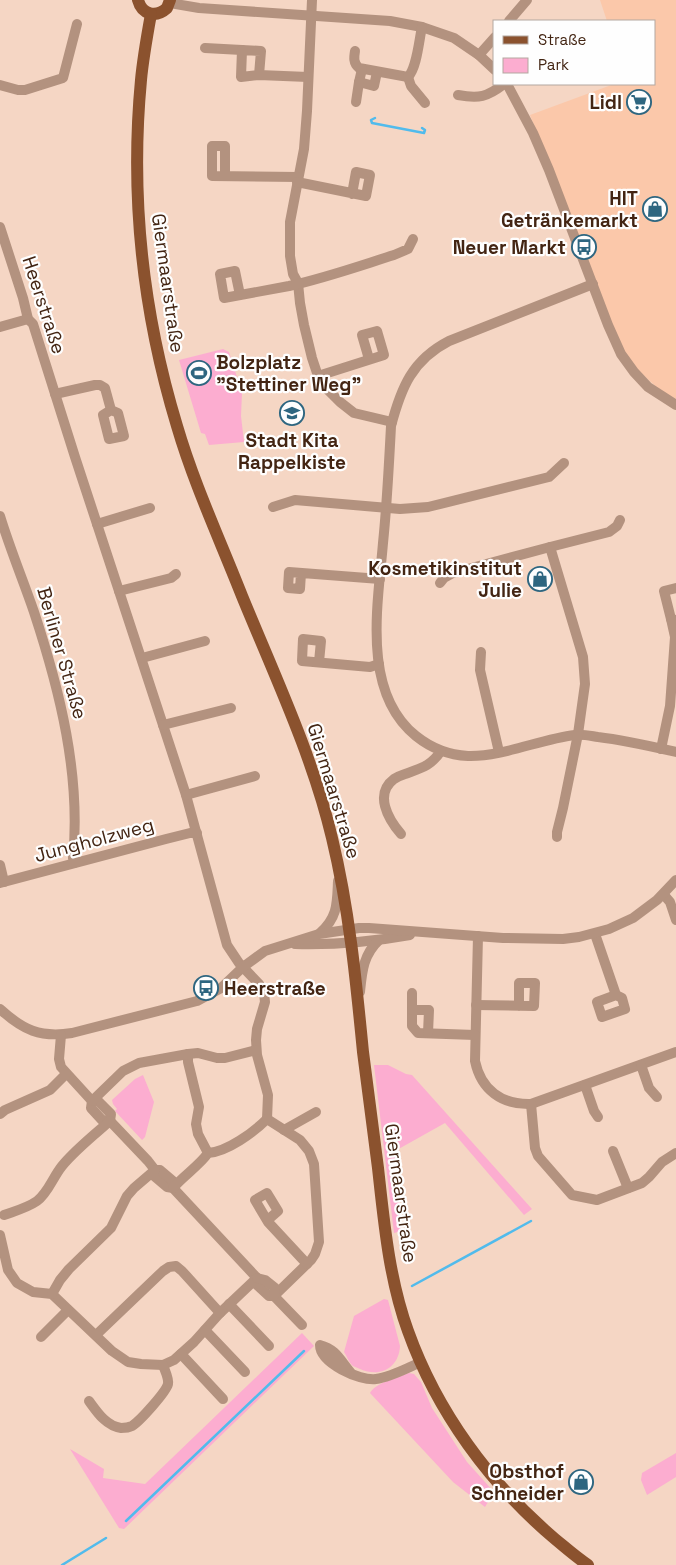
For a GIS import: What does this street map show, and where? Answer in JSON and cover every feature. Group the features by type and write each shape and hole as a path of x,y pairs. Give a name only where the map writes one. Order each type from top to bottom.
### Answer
{"main road":[{"path":"138,0 141,8 150,14 162,12 167,8 170,1"},
{"name":"Giermaarstraße","path":"150,14 141,79 138,132 138,193 140,241 146,292 159,362 177,429 293,720 315,780 332,837 351,943 386,1234 402,1312 421,1362 450,1418 475,1456 508,1495 540,1527 588,1565"}],"street":[{"path":"312,0 304,149 289,226 293,274 298,283 304,324 318,376 328,390 354,413 392,422"},
{"path":"510,20 527,0"},
{"path":"170,1 199,8 390,21 422,27 454,38 479,55 493,68"},
{"path":"0,85 25,90 63,78 77,24"},
{"path":"408,77 412,73 422,27"},
{"path":"479,55 493,39"},
{"path":"205,48 260,51 259,75"},
{"path":"242,50 241,77 259,75 308,77"},
{"path":"355,50 354,59 356,66 376,72 408,77"},
{"path":"356,102 362,69"},
{"path":"359,82 374,86 376,72"},
{"path":"408,77 411,86 425,103"},
{"path":"458,95 472,98 484,96 503,85"},
{"path":"506,85 533,133 559,194 615,341 630,366 648,387 676,405"},
{"path":"225,176 298,180 352,194"},
{"name":"Heerstraße","path":"0,228 28,319 33,324 186,795 227,946 259,984 264,994 265,1002 257,1029 256,1050 268,1095 267,1119"},
{"path":"240,295 298,283 394,255 408,248 413,239"},
{"path":"593,284 449,341 438,347 419,363 408,379 398,401 392,422 377,619 379,664 385,692 402,723 421,740 440,751 465,756 484,755 578,734 676,752"},
{"path":"0,327 28,319"},
{"path":"318,376 369,359"},
{"path":"55,394 100,385 105,388 111,410"},
{"path":"273,507 295,500 400,509 428,507 548,477 564,463"},
{"path":"97,524 150,508"},
{"name":"Berliner Straße","path":"0,516 34,612 57,687 69,754 76,817 74,863"},
{"path":"440,583 444,578 453,573 609,532 617,526 620,520"},
{"path":"550,547 583,656 585,684 578,734 557,837"},
{"path":"301,573 380,579"},
{"path":"119,592 172,578 176,574"},
{"path":"661,749 670,706 676,637 675,622 664,591 676,588"},
{"path":"142,658 205,641"},
{"path":"482,652 480,670 499,752"},
{"path":"319,662 370,666 379,664"},
{"path":"163,725 231,708"},
{"path":"401,834 392,824 388,815 383,797 386,787 395,778 429,765 440,751"},
{"path":"186,795 255,776"},
{"name":"Jungholzweg","path":"2,882 174,837 197,833"},
{"path":"0,865 2,882"},
{"path":"319,934 327,927 334,916 339,874"},
{"path":"0,1009 28,1030 48,1035 60,1035 198,1001 222,988 244,967 265,951 319,934 349,929 369,928 420,933 563,939 595,934 633,918 650,907 664,895 676,880"},
{"path":"664,895 670,902 676,920"},
{"path":"289,944 332,945 420,933"},
{"path":"595,934 616,995"},
{"path":"478,936 474,1056 480,1078 488,1089 496,1095 512,1103 531,1104 676,1052"},
{"path":"359,1004 364,961 372,946 379,940"},
{"path":"412,993 412,1026 418,1033 474,1035"},
{"path":"476,1005 519,1006"},
{"path":"412,1010 428,1010 428,1033"},
{"path":"60,1035 59,1059 61,1067 92,1101"},
{"path":"256,1050 226,1058 216,1058 198,1053 140,1063 123,1071 92,1101 91,1108 102,1120 110,1121 155,1170 160,1170 173,1181 173,1188 257,1278 265,1280 275,1288 274,1296"},
{"path":"188,1054 188,1062 199,1107 196,1124 198,1134 208,1153"},
{"path":"641,1065 649,1088 657,1097"},
{"path":"0,1114 50,1090 66,1074"},
{"path":"585,1085 598,1117"},
{"path":"531,1104 535,1148 538,1156 572,1194 597,1200 642,1183 662,1162 676,1153"},
{"path":"284,1130 316,1112"},
{"path":"208,1153 217,1153 226,1148 258,1128 267,1119 300,1140 309,1151 314,1164 319,1242 315,1254 307,1264 274,1296"},
{"path":"1,1217 39,1200 66,1162 110,1121"},
{"path":"613,1151 628,1188"},
{"path":"173,1188 208,1153"},
{"path":"52,1294 69,1269 111,1228 127,1196 155,1170"},
{"path":"268,1222 307,1264"},
{"path":"0,1234 8,1270 17,1283 33,1292 52,1294 112,1351 128,1362 163,1366 174,1360 257,1278"},
{"path":"96,1335 168,1267 176,1266 182,1271 220,1313"},
{"path":"274,1296 302,1325"},
{"path":"229,1304 269,1346"},
{"path":"41,1336 68,1310"},
{"path":"205,1330 245,1372"},
{"path":"181,1354 223,1400"},
{"path":"351,1373 374,1379 384,1377 421,1362"},
{"path":"89,1401 110,1425 122,1428 132,1426 162,1396 168,1385 167,1375 163,1366"}],"shaded area":[{"path":"600,0 676,0 676,399 663,393 629,362 617,337 530,115 611,85 656,85 656,20 607,20"}],"green space":[{"path":"223,349 229,352 242,393 241,416 244,442 209,445 205,434 201,433 179,360"},
{"path":"374,1065 388,1065 412,1075 532,1209 524,1215 445,1123 395,1151 401,1231 394,1233"},
{"path":"143,1075 154,1102 145,1137 142,1140 115,1111 117,1109 112,1100 135,1079"},
{"path":"384,1299 388,1300 400,1346 399,1354 387,1369 375,1372 367,1371 353,1366 344,1352 354,1316"},
{"path":"302,1333 314,1346 124,1529 119,1528 70,1449 104,1469 103,1478 145,1484"},
{"path":"409,1373 414,1374 421,1382 432,1408 467,1462 494,1492 485,1507 453,1482 370,1393 382,1383"},
{"path":"676,1453 676,1477 647,1495 641,1480 642,1473"}],"waterway":[{"path":"375,118 371,120 372,123 424,133 425,130 422,128"},
{"path":"412,1286 531,1221"},
{"path":"126,1521 304,1351"},
{"path":"62,1565 106,1538"}],"place":[{"name":"Lidl","path":"639,102"},
{"name":"HIT Getränkemarkt","path":"655,209"},
{"name":"Neuer Markt","path":"584,247"},
{"name":"Bolzplatz \"Stettiner Weg\"","path":"199,373"},
{"name":"Stadt Kita Rappelkiste","path":"292,413"},
{"name":"Kosmetikinstitut Julie","path":"540,579"},
{"name":"Heerstraße","path":"206,988"},
{"name":"Obsthof Schneider","path":"581,1482"}]}
